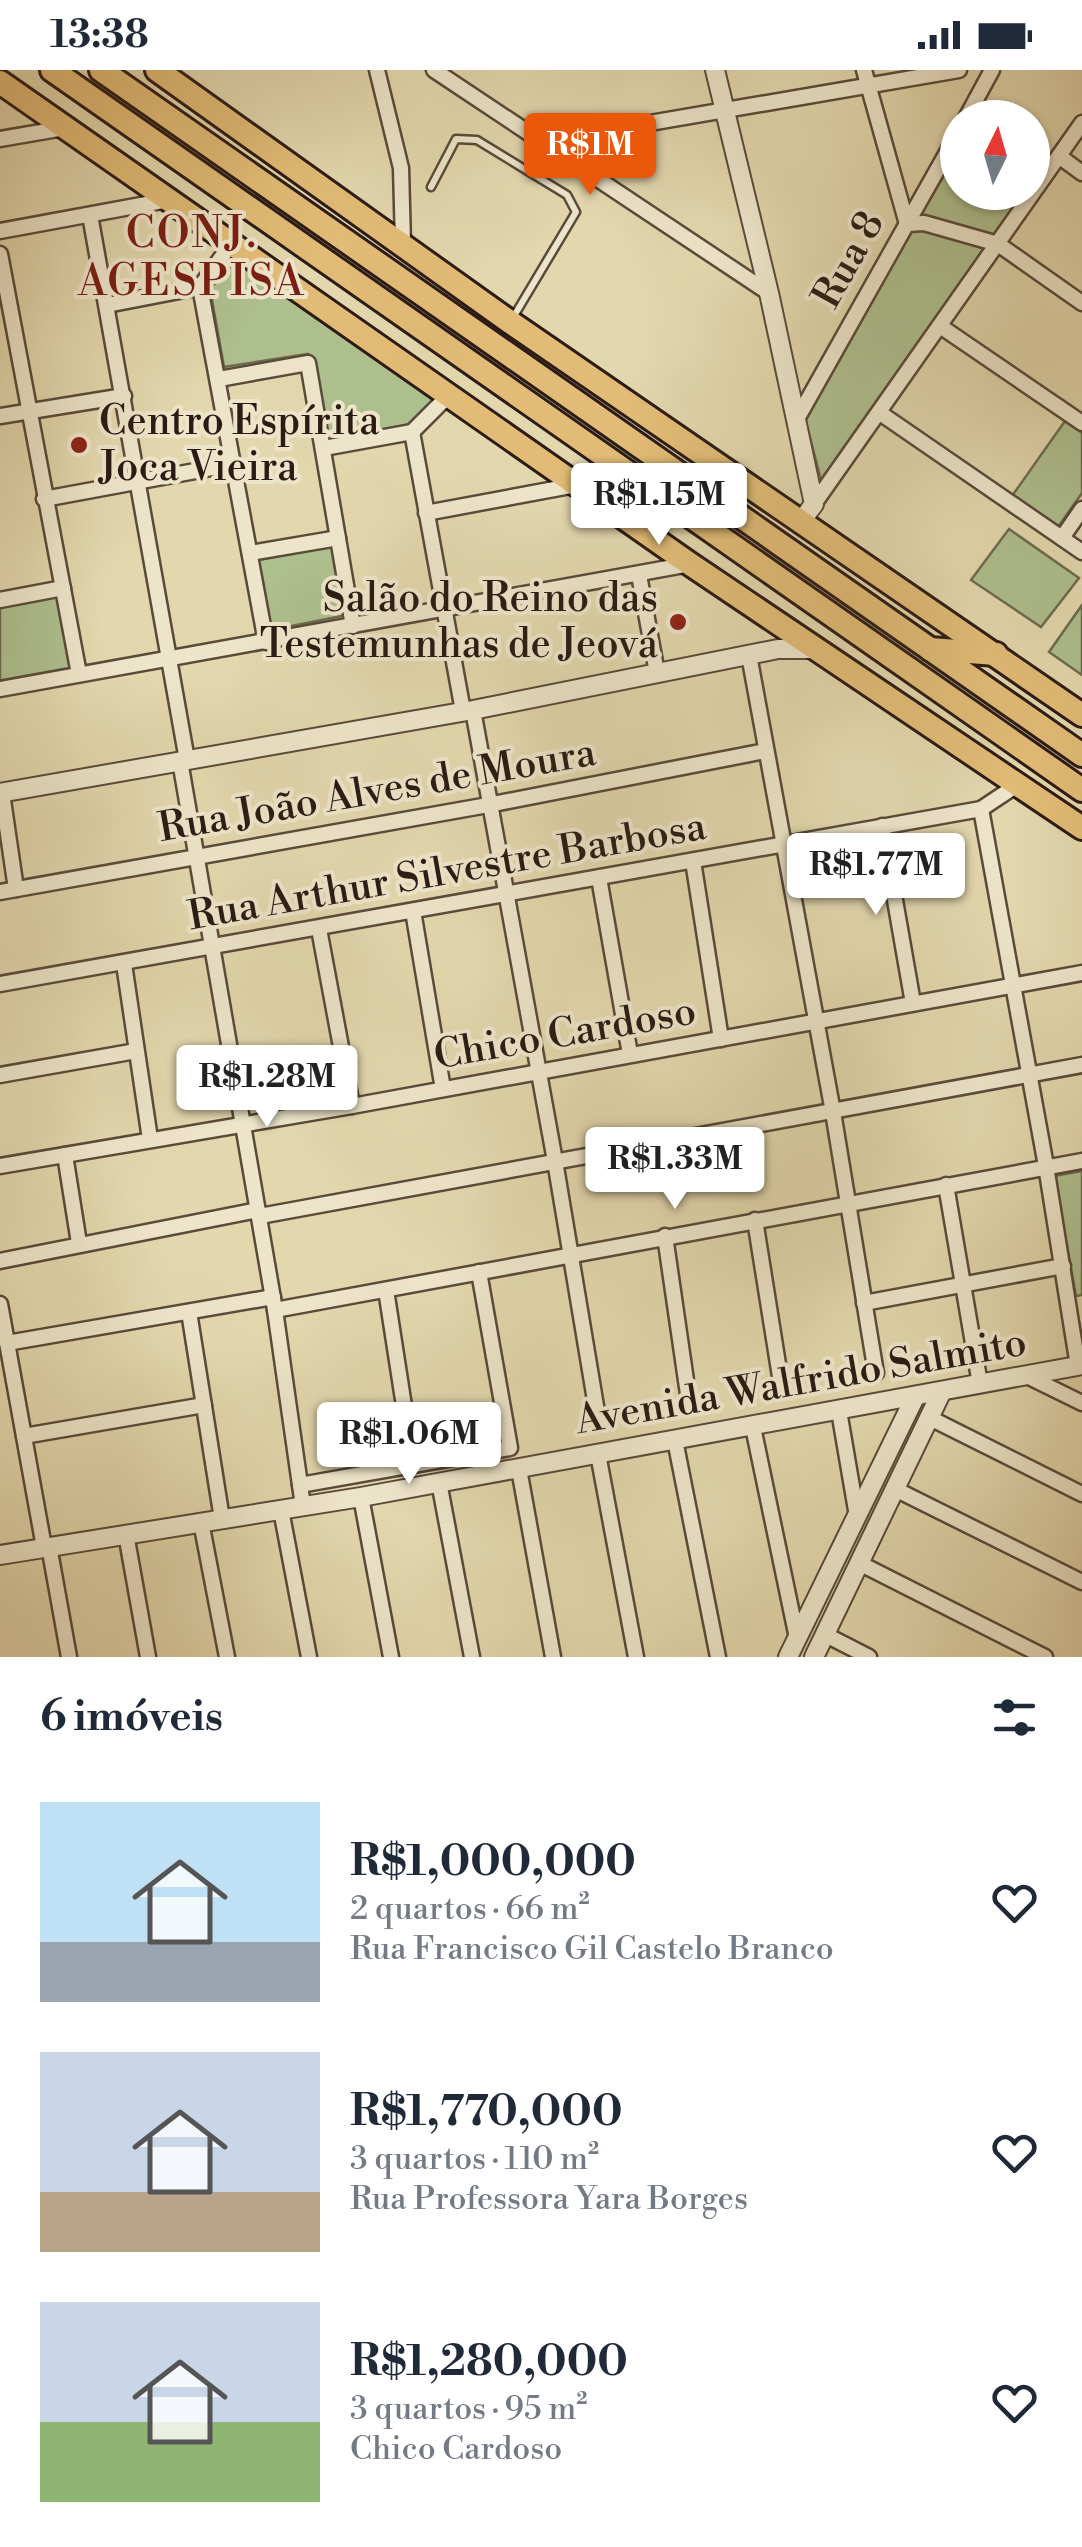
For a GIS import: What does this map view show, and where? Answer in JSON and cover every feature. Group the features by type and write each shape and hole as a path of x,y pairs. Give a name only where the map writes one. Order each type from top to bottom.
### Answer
{"main road":[{"path":"52,70 1082,790"},
{"path":"100,70 1082,755"},
{"path":"156,70 510,322 808,512 1082,714"},
{"path":"0,82 690,564 784,640 815,649 1082,828"},
{"path":"930,649 996,654"}],"street":[{"path":"377,70 401,168 403,244"},
{"path":"434,70 769,293"},
{"path":"714,70 797,419 808,512"},
{"path":"546,141 866,78 959,70"},
{"path":"975,100 987,74"},
{"path":"866,78 907,224 924,223 998,244 1082,303"},
{"path":"808,512 1082,122"},
{"path":"0,140 65,128"},
{"path":"1058,156 1082,173"},
{"name":"Rua 8","path":"797,419 940,164"},
{"path":"0,231 168,200"},
{"path":"90,215 124,396 196,858 274,1303 303,1506"},
{"path":"107,305 200,287 231,244"},
{"path":"0,254 7,324 29,411 79,674"},
{"path":"200,287 266,642"},
{"path":"940,326 1082,423"},
{"path":"219,379 308,363 353,626"},
{"path":"324,448 412,432 449,395"},
{"path":"0,416 124,396"},
{"path":"880,414 1082,552"},
{"path":"412,432 442,611 488,805 556,1161 599,1424"},
{"path":"44,499 234,464"},
{"path":"426,513 576,484"},
{"path":"1062,538 1082,509"},
{"path":"250,553 338,538"},
{"path":"0,689 690,564"},
{"path":"639,575 657,673"},
{"path":"0,600 63,588"},
{"path":"16,889 1,793 468,711 750,655 784,640"},
{"path":"750,655 876,1373"},
{"name":"Rua João Alves de Moura","path":"0,892 766,751"},
{"name":"Rua Arthur Silvestre Barbosa","path":"0,984 981,810 1016,785"},
{"path":"981,810 1080,1365"},
{"path":"882,826 914,1003"},
{"path":"693,861 721,1039"},
{"path":"598,878 630,1054"},
{"path":"413,910 443,1088"},
{"path":"320,929 352,1106"},
{"path":"124,964 150,1139"},
{"name":"Chico Cardoso","path":"0,1166 1082,973"},
{"path":"0,1075 136,1050"},
{"path":"0,1261 1082,1065"},
{"path":"65,1155 78,1244"},
{"path":"7,1343 189,1312 386,1290 1082,1160"},
{"path":"946,1184 980,1384"},
{"path":"755,1220 782,1389"},
{"path":"665,1236 690,1408"},
{"path":"864,1303 1064,1266"},
{"path":"300,1485 510,1448 479,1272"},
{"path":"386,1290 413,1464"},
{"path":"0,1304 69,1657"},
{"path":"189,1312 222,1519"},
{"name":"Avenida Walfrido Salmito","path":"0,1555 282,1510 1080,1365"},
{"path":"1029,1377 1082,1403"},
{"path":"814,1657 942,1392"},
{"path":"788,1657 914,1397"},
{"path":"24,1436 204,1404"},
{"path":"839,1411 857,1516"},
{"path":"930,1418 1082,1494"},
{"path":"753,1426 797,1638"},
{"path":"675,1440 718,1657"},
{"path":"598,1454 636,1657"},
{"path":"519,1468 553,1657"},
{"path":"438,1482 472,1657"},
{"path":"897,1490 1082,1582"},
{"path":"360,1496 391,1657"},
{"path":"282,1510 310,1657"},
{"path":"201,1522 227,1657"},
{"path":"126,1534 148,1657"},
{"path":"861,1564 1046,1657"},
{"path":"826,1635 870,1657"}],"lane":[{"path":"431,187 456,139 477,140 567,195 576,212 510,322"}],"green space":[{"path":"940,182 940,210 1011,210 821,480 804,414"},
{"path":"236,260 435,401 410,424 328,440 308,354 224,367 210,289"},
{"path":"1065,421 1082,433 1082,493 1058,527 1012,496"},
{"path":"1009,529 1079,578 1041,627 971,580"},
{"path":"333,546 347,615 271,630 258,560"},
{"path":"59,593 74,672 0,686 0,604"},
{"path":"1082,605 1082,675 1049,652"},
{"path":"1082,1171 1082,1295 1076,1296 1054,1176"}],"place":[{"name":"Centro Espírita Joca Vieira","path":"79,445"},
{"name":"Salão do Reino das Testemunhas de Jeová","path":"678,622"}],"district":[{"name":"CONJ. AGESPISA","path":"192,258"}]}
